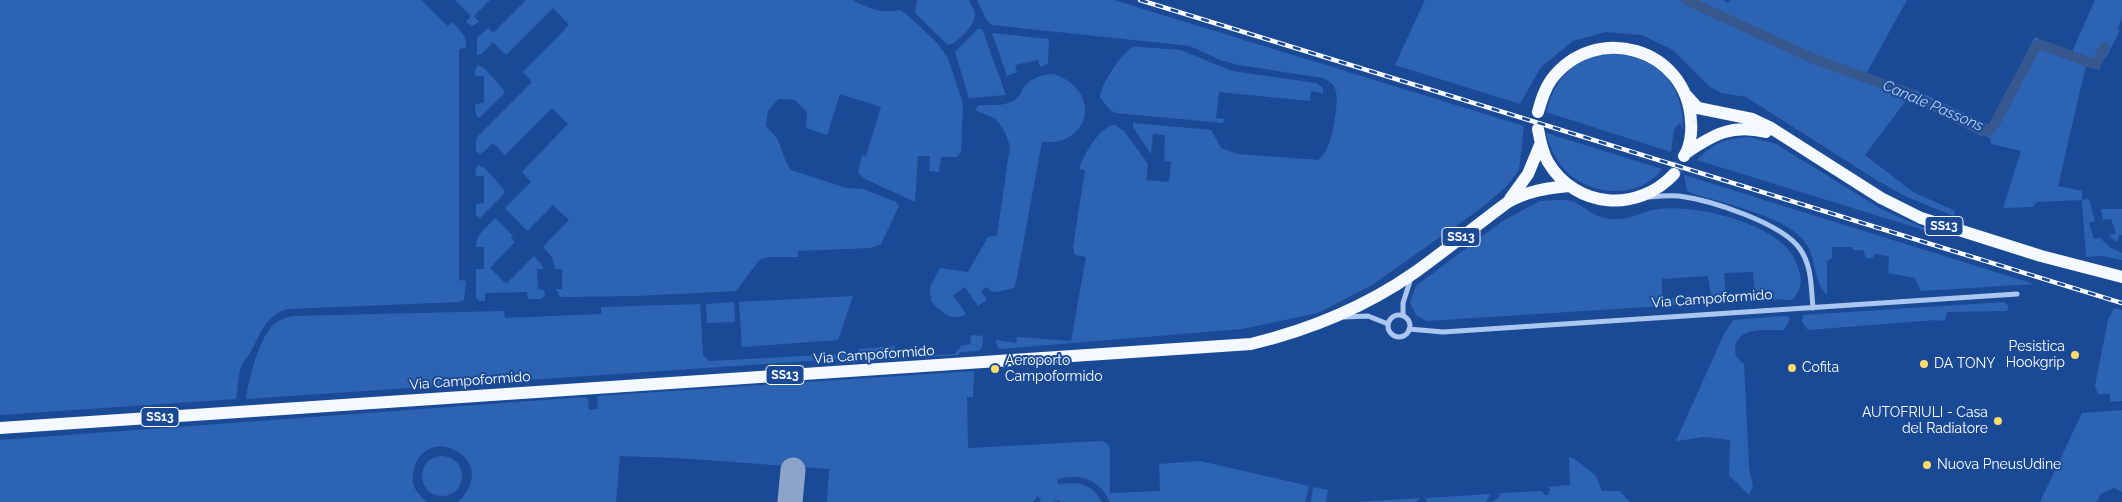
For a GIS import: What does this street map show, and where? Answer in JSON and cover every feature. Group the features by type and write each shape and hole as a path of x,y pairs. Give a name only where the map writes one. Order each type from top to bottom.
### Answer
{"main road":[{"name":"SS13","path":"1538,112 1550,82 1561,69 1581,55 1605,48 1637,51 1653,57 1672,73 1685,94 1698,108 1752,119 1783,136 1880,198 1921,218 2041,256 2122,277"},
{"name":"SS13","path":"1685,94 1690,112 1691,130 1685,154 1711,138 1739,129 1750,128 1783,136"},
{"name":"SS13","path":"1538,129 1540,145 1556,175 1569,186 1593,198 1620,201 1633,199 1652,192 1674,174"},
{"name":"SS13","path":"1508,202 1528,174 1540,145"},
{"name":"SS13","path":"1331,318 1369,300 1413,273 1508,202 1533,191 1569,186"},
{"name":"Via Campoformido","path":"0,428 1251,344 1284,336 1331,318"}],"street":[{"path":"1633,199 1665,195 1695,199 1751,216 1778,228 1800,247 1809,268 1812,308"},
{"path":"1403,316 1406,291 1413,273"},
{"name":"Via Campoformido","path":"1388,324 1389,332 1396,337 1404,336 1409,329 1443,332 2017,294"},
{"path":"1331,318 1368,316 1388,324 1396,316 1403,316 1408,320 1409,329"}],"shaded area":[{"path":"0,0 421,0 448,26 452,22 466,40 466,48 459,49 459,280 466,281 464,300 459,302 288,309 280,312 274,315 265,325 242,364 236,399 0,415"},
{"path":"455,0 490,0 474,16 479,22 472,26 466,22 471,16"},
{"path":"526,0 853,0 876,10 900,10 938,44 948,58 963,104 961,151 957,157 941,157 939,172 929,171 930,156 918,156 915,202 865,179 858,173 862,155 866,156 881,107 840,94 827,135 806,128 807,112 795,100 779,99 768,110 766,126 777,138 791,170 846,188 863,189 896,202 899,206 881,244 870,248 798,251 798,257 760,259 736,291 637,296 560,297 556,289 562,289 562,269 555,269 552,257 543,247 569,220 553,205 527,231 505,208 531,182 522,172 568,124 552,108 505,155 493,143 480,155 476,151 478,136 532,82 523,72 569,25 553,8 506,55 493,42 482,54 477,55 477,38 488,28 493,33"},
{"path":"917,0 969,0 974,11 974,19 969,29 960,38 948,45 915,12"},
{"path":"977,0 1114,0 1524,126 1519,170 1506,187 1480,209 1372,285 1318,313 1242,329 1000,349 997,346 996,340 1016,343 1017,337 1071,341 1086,257 1075,255 1073,247 1085,170 1079,169 1088,149 1098,135 1109,126 1115,125 1124,131 1148,164 1146,180 1169,182 1171,162 1164,161 1165,135 1153,134 1151,154 1133,127 1133,123 1211,130 1221,148 1238,154 1318,160 1326,151 1331,139 1337,97 1333,85 1323,78 1239,65 1220,60 1190,46 992,25 986,19"},
{"path":"1425,0 1723,0 1728,3 1730,0 1907,0 1866,74 1920,92 1989,125 2035,37 2072,52 2095,0 2122,0 2122,19 2117,29 2120,30 2106,58 2103,57 2099,70 2086,65 2058,186 2082,191 2082,200 2037,202 2033,207 2003,208 2021,151 1991,144 1990,138 1908,98 1865,155 1913,192 1955,211 1954,216 1907,197 1878,181 1746,97 1721,93 1709,86 1673,50 1642,35 1606,32 1573,41 1541,67 1520,104 1395,65"},
{"path":"978,29 982,29 1006,95 969,98 955,52"},
{"path":"992,33 1049,39 1048,64 1040,67 1038,60 1015,65 1017,72 1007,76"},
{"path":"1133,47 1181,50 1232,71 1316,83 1323,88 1323,93 1311,91 1310,101 1219,92 1216,118 1224,119 1223,123 1116,113 1110,110 1100,97 1104,85 1118,62"},
{"path":"1609,53 1640,59 1664,74 1672,85 1682,113 1683,130 1680,123 1674,129 1671,152 1546,112 1555,89 1567,72 1585,60"},
{"path":"478,65 485,69 505,91 479,118 476,115 475,104 484,103 484,76 475,76 475,70"},
{"path":"1052,74 1064,78 1074,85 1084,104 1085,114 1076,132 1057,142 1042,142 1014,288 996,292 990,291 987,287 981,291 987,300 978,306 965,287 953,295 966,314 951,317 931,301 930,287 940,268 968,272 988,237 997,236 1010,146 1004,130 996,119 975,110 979,105 1000,105 1010,102 1019,96 1023,88 1033,79"},
{"path":"1546,133 1662,169 1652,179 1640,186 1627,190 1599,189 1573,177 1563,168 1557,160"},
{"path":"1750,137 1776,144 1881,209 1940,235 1697,160 1721,142"},
{"path":"478,165 485,168 505,191 480,218 476,215 476,204 484,203 484,176 476,176 475,170"},
{"path":"1684,175 2034,284 1921,291 1915,278 1888,273 1889,256 1874,254 1873,258 1866,258 1863,250 1853,250 1853,247 1832,247 1832,258 1827,261 1827,295 1817,278 1810,251 1798,235 1771,218 1687,191"},
{"path":"2089,199 2095,221 2089,223 2094,239 2100,238 2111,248 2122,253 2122,260 2103,256 2086,257 2082,200"},
{"path":"1540,201 1571,201 1597,216 1608,219 1621,219 1654,210 1675,208 1736,219 1774,237 1788,249 1796,262 1801,278 1799,291 1792,300 1766,299 1766,290 1755,291 1753,272 1724,273 1726,296 1745,295 1745,301 1695,304 1695,298 1711,296 1708,276 1662,279 1662,298 1678,298 1678,305 1426,321 1416,315 1410,302 1416,286 1501,222"},
{"path":"2101,209 2122,209 2122,235 2119,235 2117,242 2109,236 2116,233 2111,219 2103,220"},
{"path":"495,218 513,236 511,238 515,242 490,268 506,284 534,256 543,267 543,269 537,269 538,289 544,290 545,295 541,299 528,299 527,292 485,293 485,301 480,301 476,298 476,269 484,269 484,247 476,247 476,242 482,231"},
{"path":"853,296 838,340 742,347 739,302"},
{"path":"734,302 735,322 707,323 706,304"},
{"path":"2004,302 2009,307 2007,311 1947,312 1945,321 1935,320 1808,330 1802,322 1803,315"},
{"path":"700,304 703,355 709,361 859,353 859,349 895,346 895,352 902,353 906,357 955,354 961,346 970,344 971,335 983,336 982,348 978,351 960,352 958,355 844,363 839,359 246,399 252,369 264,338 275,323 291,316 504,311 505,318 601,314 601,307"},
{"path":"2114,308 2122,310 2122,401 2110,402 2110,394 2098,394 2095,386 2108,320"},
{"path":"1789,317 1789,322 1784,330 1748,332 1742,335 1735,347 1737,357 1744,364 1749,468 1753,486 1749,495 1729,475 1730,440 1704,437 1676,441 1724,334 1733,320"},
{"path":"974,371 973,397 967,397 968,448 1102,441 1108,444 1110,449 1110,493 1160,491 1159,464 1200,461 1309,486 1305,502 1110,502 1094,483 1074,477 1057,479 1058,484 1072,483 1089,487 1098,495 1102,502 1060,502 1059,500 1054,502 1056,497 1053,502 1040,502 1041,500 1037,496 1033,502 827,502 829,469 678,458 620,456 616,502 458,502 470,486 472,472 467,459 456,451 444,447 431,448 420,457 413,473 412,477 416,489 427,502 0,502 0,440 585,397 588,399 589,410 598,409 597,396"},
{"path":"2122,410 2122,492 2114,488 2101,494 2096,502 2040,502 2082,413"},
{"path":"446,456 453,459 459,465 462,476 461,484 453,493 446,496 438,496 431,493 423,484 422,472 425,465 434,457"},
{"path":"1569,457 1575,459 1596,476 1602,491 1620,491 1630,502 1492,502 1499,497 1500,493 1542,491 1545,495 1548,495 1550,489 1547,487 1570,485"},
{"path":"1313,487 1328,490 1326,502 1311,502"},
{"path":"1491,494 1486,502 1427,502 1426,498"},
{"path":"1420,498 1417,502 1355,502"}],"waterway":[{"name":"Canale Passons","path":"1686,0 1814,59 1905,92 1982,131 1990,130 1994,125 2039,44 2094,64 2096,64 2104,47"}],"taxiway":[{"path":"790,502 793,470"}],"tunnel":[{"path":"1674,174 1684,156"}],"railway":[{"path":"1140,0 2122,303"}],"place":[{"name":"Pesistica Hookgrip","path":"2075,355"},
{"name":"DA TONY","path":"1924,364"},
{"name":"Cofita","path":"1792,368"},
{"name":"Aeroporto Campoformido","path":"995,369"},
{"name":"AUTOFRIULI - Casa del Radiatore","path":"1998,421"},
{"name":"Nuova PneusUdine","path":"1927,465"}]}
